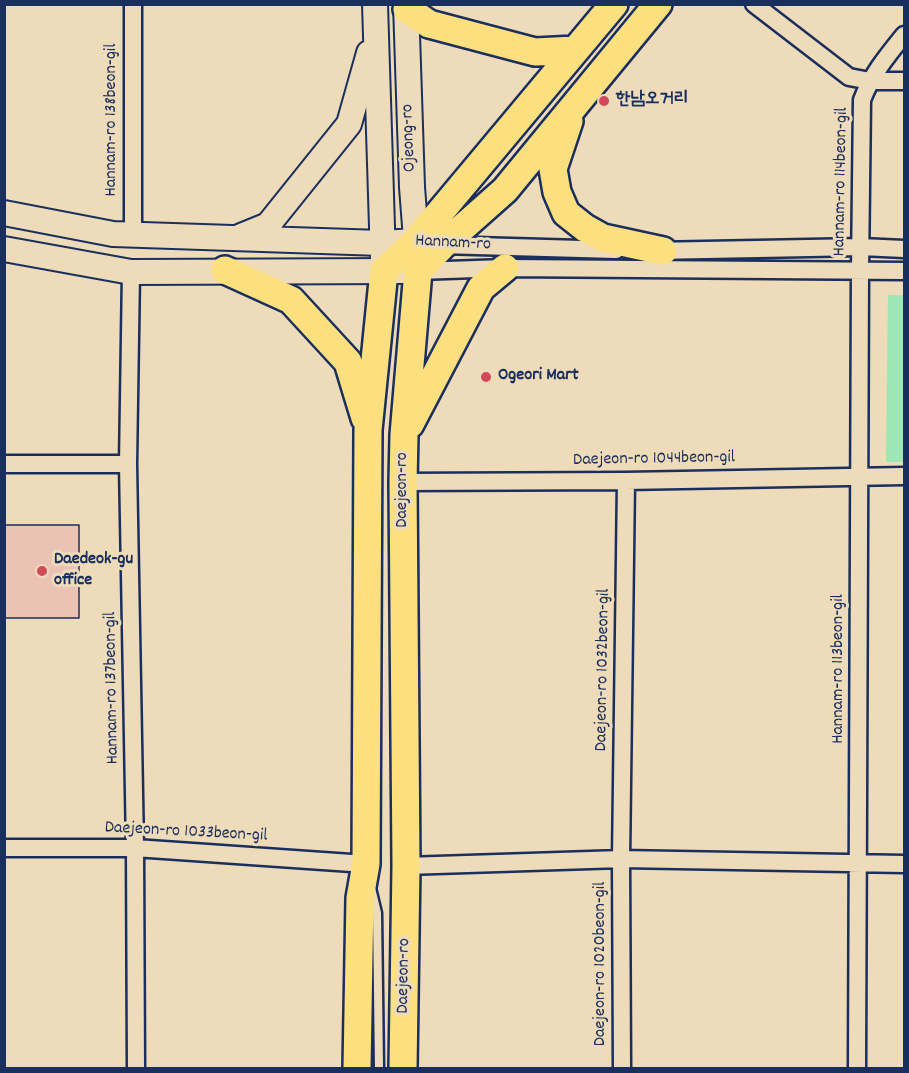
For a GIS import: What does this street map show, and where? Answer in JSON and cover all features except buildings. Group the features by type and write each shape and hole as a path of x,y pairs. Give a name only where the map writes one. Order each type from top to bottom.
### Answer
{"main road":[{"path":"384,271 416,241 614,4"},
{"path":"418,271 443,245 505,190 658,4"},
{"path":"406,7 429,24 535,52 575,50"},
{"name":"Ojeong-ro","path":"406,7 412,187 418,271"},
{"path":"235,238 268,225 349,124 375,16"},
{"name":"Ojeong-ro","path":"375,16 381,243 384,271"},
{"path":"573,108 554,170 557,192 566,213 603,238 663,251"},
{"name":"Hannam-ro","path":"4,213 113,234 381,243 416,241"},
{"name":"Hannam-ro","path":"4,249 131,272 418,271"},
{"path":"404,435 481,288 505,268"},
{"path":"225,270 291,300 348,362 368,430"},
{"name":"Daejeon-ro","path":"357,1068 360,898 366,864 368,430 384,271"},
{"name":"Daejeon-ro","path":"403,1068 406,866 403,483 404,435 418,271"}],"street":[{"name":"Hannam-ro 138beon-gil","path":"133,4 133,235"},
{"path":"754,4 849,77 870,81 904,81"},
{"name":"Hannam-ro 114beon-gil","path":"860,270 862,100 879,65 904,35"},
{"name":"Hannam-ro","path":"416,241 443,245 663,251 861,247 904,249"},
{"name":"Hannam-ro","path":"418,271 505,268 904,271"},
{"name":"Hannam-ro 113beon-gil","path":"857,1068 860,270"},
{"name":"Hannam-ro 137beon-gil","path":"131,272 128,464 135,848 136,1068"},
{"path":"4,464 128,464"},
{"name":"Daejeon-ro 1044beon-gil","path":"403,483 904,476"},
{"name":"Daejeon-ro 1032beon-gil","path":"621,859 626,481"},
{"name":"Daejeon-ro 1033beon-gil","path":"4,848 135,848 366,864"},
{"path":"406,866 621,859 904,864"},
{"name":"Daejeon-ro 1020beon-gil","path":"621,859 622,1068"}],"lane":[{"path":"366,864 377,913 379,1068"}],"green space":[{"path":"888,295 904,295 904,462 886,462"}],"place":[{"name":"한남오거리","path":"604,101"},
{"name":"Ogeori Mart","path":"486,377"},
{"name":"Daedeok-gu office","path":"42,571"}]}
